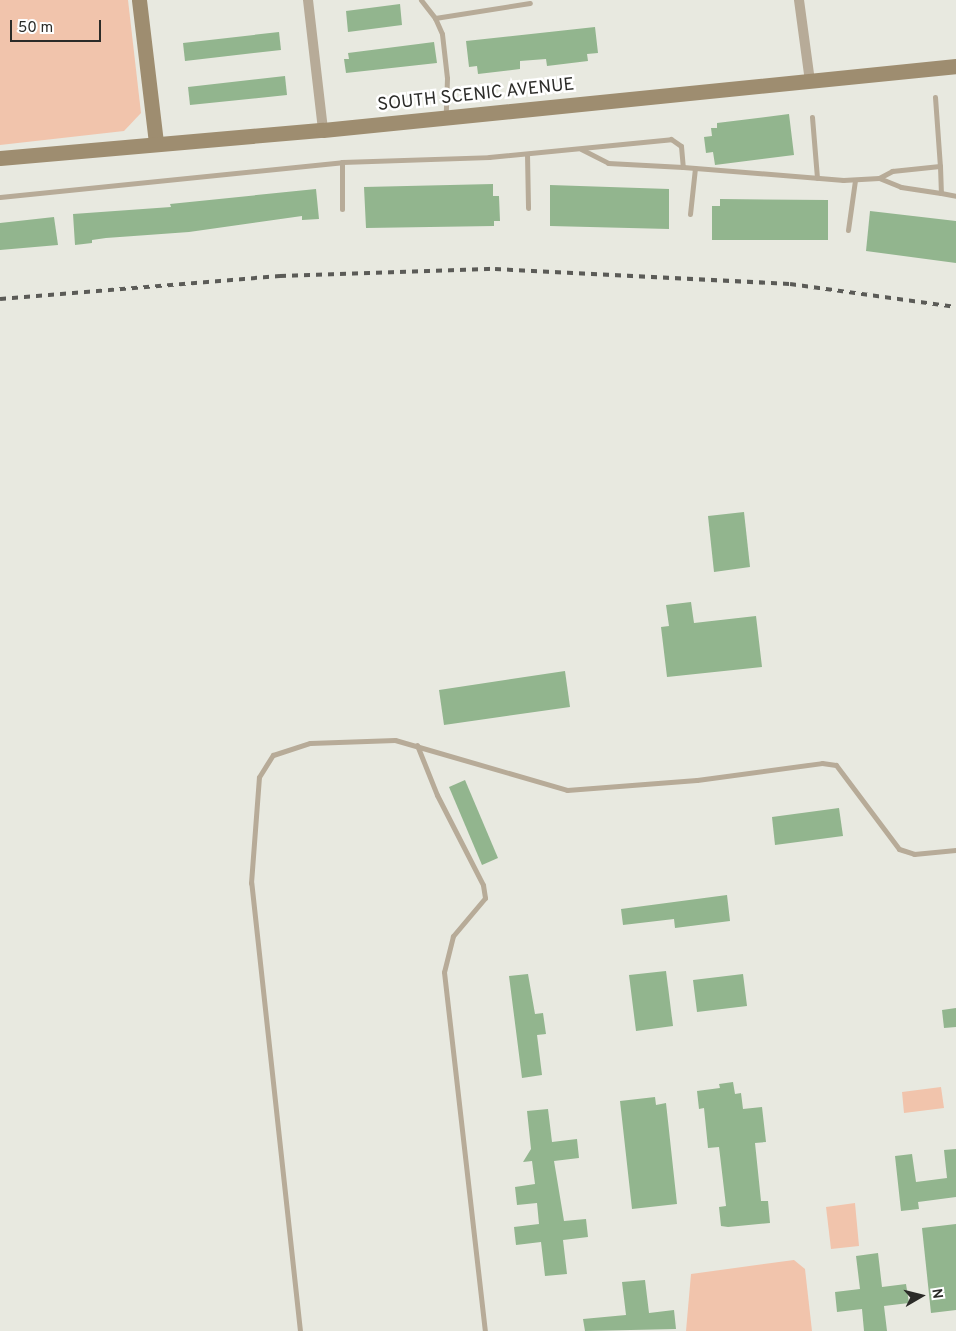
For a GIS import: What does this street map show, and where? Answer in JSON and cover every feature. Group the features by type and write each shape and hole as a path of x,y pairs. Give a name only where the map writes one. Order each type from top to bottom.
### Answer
{"main road":[{"path":"140,0 156,143"},
{"name":"SOUTH SCENIC AVENUE","path":"0,158 323,130 956,66"}],"street":[{"path":"308,0 323,130"},
{"path":"799,0 810,81"}],"lane":[{"path":"421,0 435,18 442,34 447,78 446,118"},
{"path":"435,18 530,3"},
{"path":"934,98 941,193"},
{"path":"812,117 817,178"},
{"path":"0,197 342,162 527,154 671,139 681,146 683,167"},
{"path":"580,149 608,163 855,180 879,178 892,171 940,166"},
{"path":"527,154 528,208"},
{"path":"342,162 342,209"},
{"path":"690,214 695,168"},
{"path":"879,178 900,187 956,196"},
{"path":"848,230 855,180"},
{"path":"300,1331 253,921 251,883 258,777 273,755 310,743 372,740 417,745 567,790 697,780 808,764 836,765 899,849 914,854 956,850"},
{"path":"417,745 437,795 483,885 485,898 453,936 444,972 484,1331"}],"shaded area":[{"path":"0,0 128,0 141,113 124,131 0,145"},
{"path":"941,1087 944,1108 904,1113 902,1092"},
{"path":"855,1203 859,1246 831,1249 826,1207"},
{"path":"794,1260 805,1269 812,1331 686,1331 691,1274"}],"building":[{"path":"400,4 402,25 348,32 346,11"},
{"path":"595,27 598,53 587,54 588,61 547,66 546,59 520,61 520,69 478,74 477,66 469,67 466,41"},
{"path":"279,32 281,50 185,61 183,43"},
{"path":"434,42 437,63 346,73 344,59 349,59 348,53"},
{"path":"285,76 287,95 190,105 188,87"},
{"path":"789,114 794,155 715,165 713,152 706,153 704,137 712,136 711,128 717,128 717,123"},
{"path":"493,184 493,196 499,196 500,221 494,221 494,226 366,228 364,187"},
{"path":"550,185 669,189 669,229 550,226"},
{"path":"316,189 319,219 302,220 302,216 189,232 106,238 92,240 92,243 75,245 73,214 171,207 170,204"},
{"path":"720,199 828,200 828,240 712,240 712,206 720,206"},
{"path":"870,211 956,221 956,263 866,251"},
{"path":"54,217 58,245 0,250 0,223"},
{"path":"744,512 750,567 714,572 708,516"},
{"path":"691,602 694,623 756,616 762,667 667,677 661,627 669,626 666,605"},
{"path":"565,671 570,707 444,725 439,690"},
{"path":"465,780 498,858 482,865 449,787"},
{"path":"839,808 843,836 775,845 772,817"},
{"path":"727,895 730,921 675,928 674,919 623,925 621,909"},
{"path":"666,971 673,1026 636,1031 629,975"},
{"path":"528,974 535,1014 543,1013 546,1034 537,1035 542,1075 522,1078 509,976"},
{"path":"743,974 747,1006 697,1012 693,980"},
{"path":"956,1008 956,1027 944,1028 942,1010"},
{"path":"733,1082 735,1094 741,1093 743,1109 762,1107 766,1142 755,1143 761,1201 768,1201 770,1223 721,1226 719,1207 726,1206 719,1147 708,1148 704,1108 699,1109 697,1091 720,1088 719,1084"},
{"path":"655,1097 656,1105 666,1103 677,1204 632,1209 620,1101"},
{"path":"548,1109 552,1142 577,1139 579,1158 554,1161 564,1221 586,1219 588,1237 563,1240 567,1274 545,1276 541,1242 516,1245 514,1227 539,1224 537,1203 517,1205 515,1187 535,1184 532,1161 523,1162 531,1149 527,1111"},
{"path":"956,1149 956,1197 918,1202 919,1209 901,1211 895,1156 912,1154 916,1182 947,1178 944,1150"},
{"path":"956,1224 956,1310 931,1313 922,1228"},
{"path":"878,1253 882,1287 906,1284 909,1303 884,1306 887,1331 864,1331 862,1309 837,1312 835,1292 860,1289 856,1256"},
{"path":"645,1280 649,1313 674,1310 676,1329 585,1331 583,1319 626,1315 622,1282"}],"railway":[{"path":"0,299 280,276 495,269 790,284 956,307"}]}
